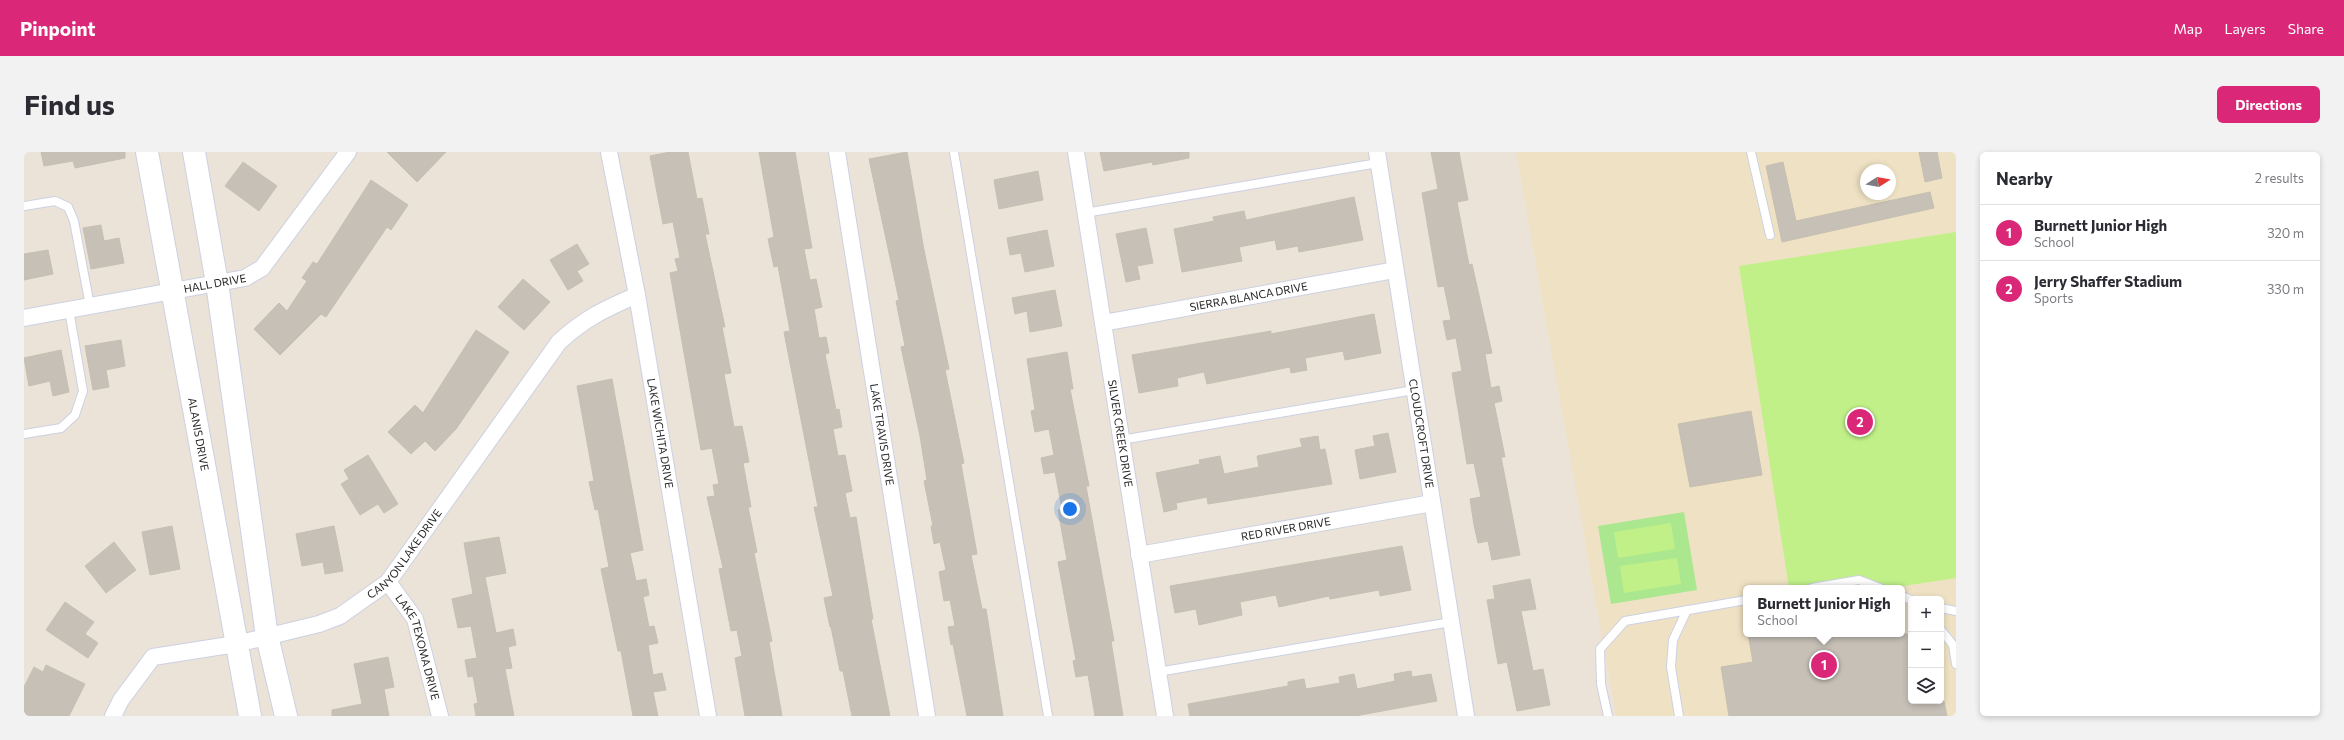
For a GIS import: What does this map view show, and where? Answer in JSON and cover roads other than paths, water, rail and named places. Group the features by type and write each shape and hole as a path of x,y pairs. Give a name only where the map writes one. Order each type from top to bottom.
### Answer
{"main road":[{"name":"ALANIS DRIVE","path":"147,152 250,716"},
{"path":"194,152 217,283 267,636 286,716"}],"street":[{"name":"HALL DRIVE","path":"24,318 244,278 262,268 348,152"},
{"name":"LAKE WICHITA DRIVE","path":"609,152 637,294 708,716"},
{"name":"LAKE TRAVIS DRIVE","path":"837,152 927,716"},
{"name":"SILVER CREEK DRIVE","path":"1076,152 1165,716"},
{"name":"CLOUDCROFT DRIVE","path":"1378,157 1466,716"},
{"name":"SIERRA BLANCA DRIVE","path":"1103,323 1395,270"},
{"name":"CANYON LAKE DRIVE","path":"113,716 121,700 153,657 236,644 319,624 340,616 388,582 559,342 593,314 637,294"},
{"name":"RED RIVER DRIVE","path":"1139,555 1432,503"},
{"name":"LAKE TEXOMA DRIVE","path":"388,582 415,619 440,716"}],"lane":[{"path":"954,152 1048,716"},
{"path":"1751,152 1770,235"},
{"path":"1085,213 1378,157"},
{"path":"24,206 54,201 68,207 74,221 90,306"},
{"path":"24,434 61,428 75,415 83,391 69,310"},
{"path":"1121,440 1414,390"},
{"path":"1830,585 1859,580 1872,585"},
{"path":"1608,716 1602,684 1600,649 1625,621 1743,601"},
{"path":"1944,609 1956,611"},
{"path":"1679,716 1671,667 1673,640 1687,610"},
{"path":"1158,672 1451,622"},
{"path":"1943,632 1955,644 1956,664"}],"place":[{"name":"Jerry Shaffer Stadium","path":"1860,422"},
{"name":"Burnett Junior High","path":"1824,665"}]}
